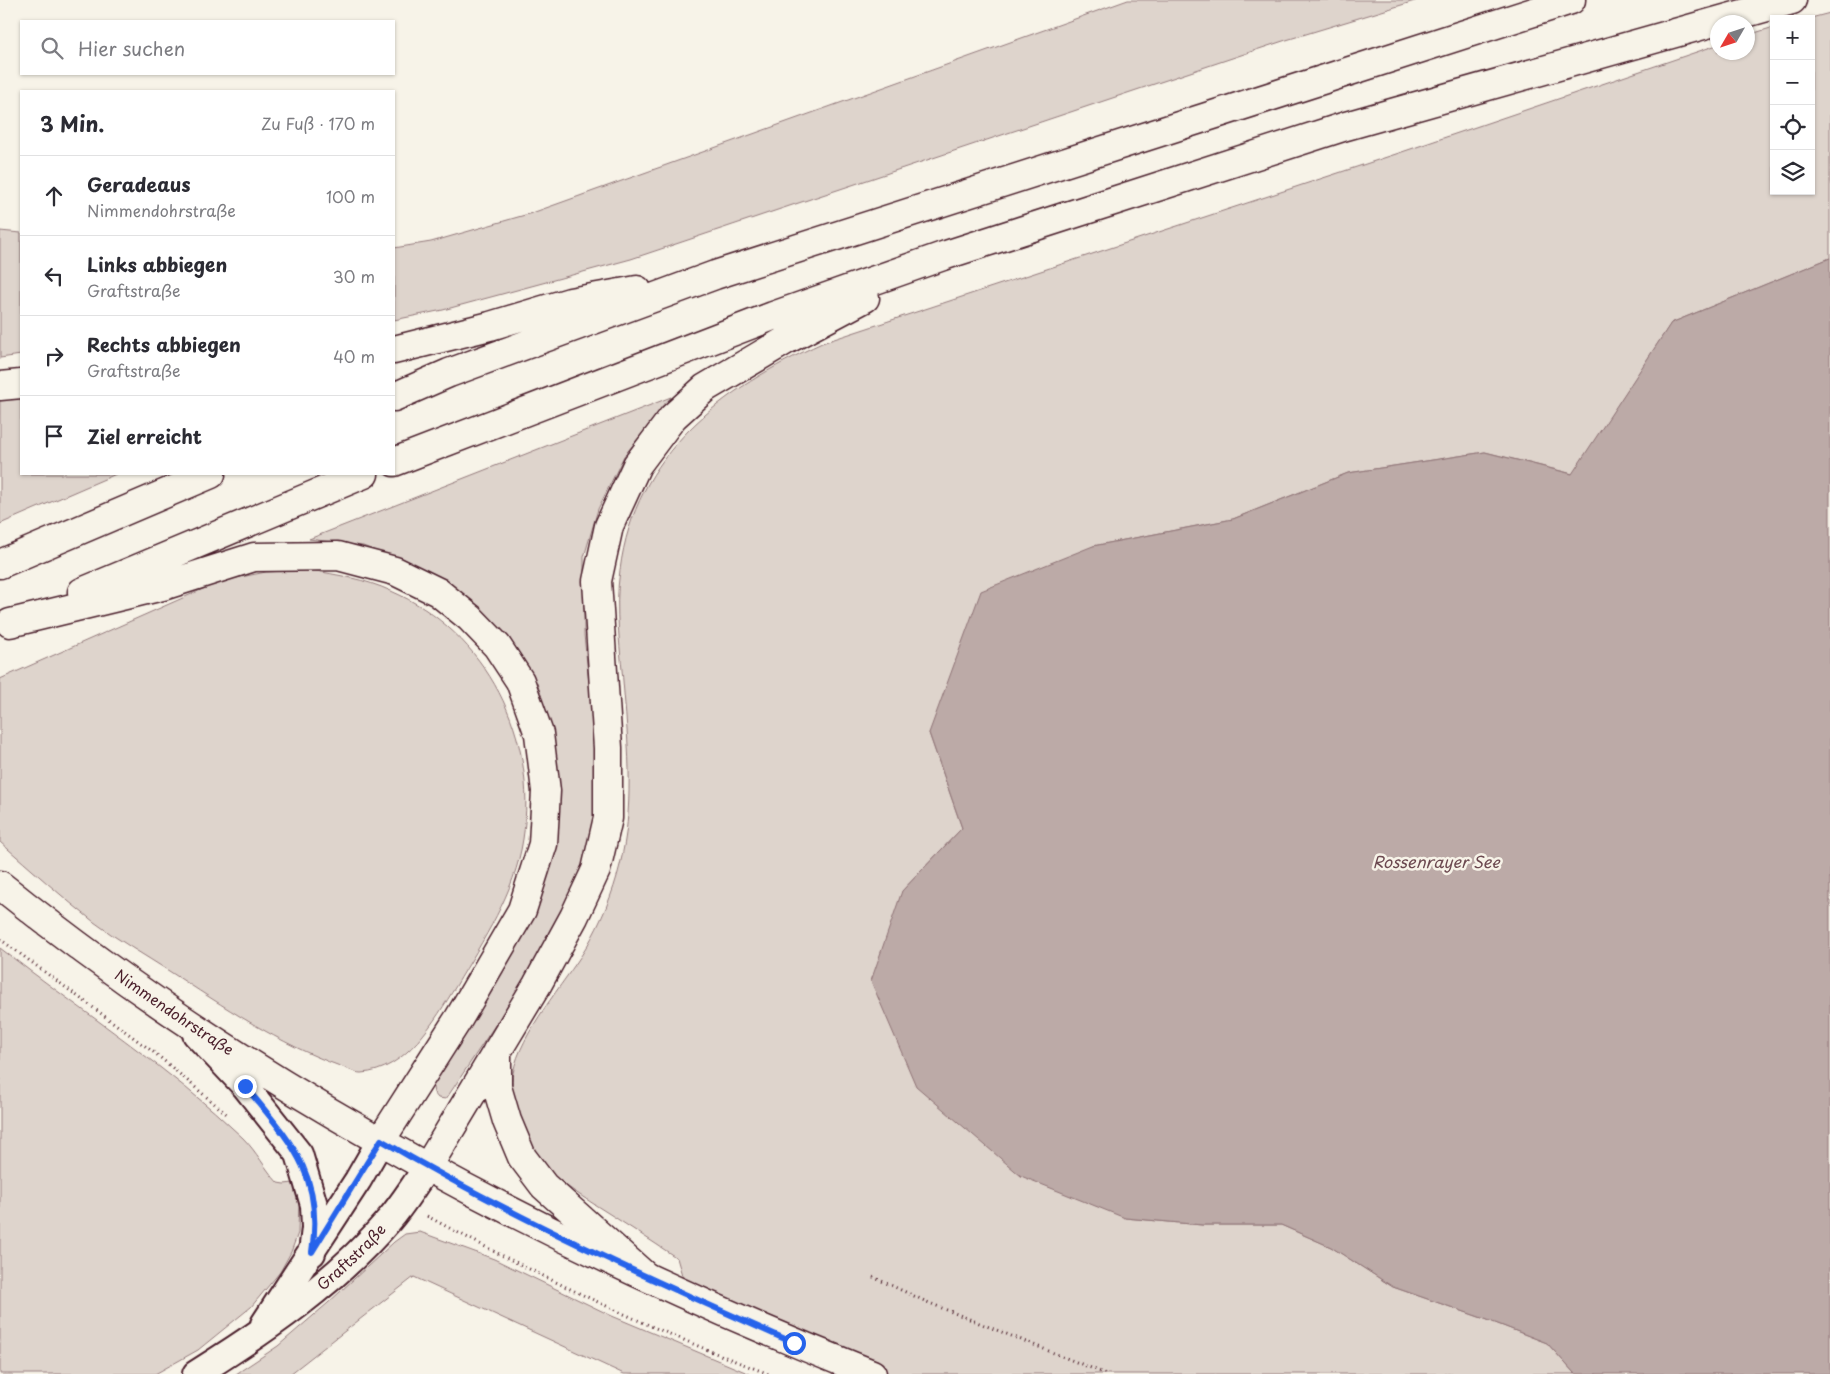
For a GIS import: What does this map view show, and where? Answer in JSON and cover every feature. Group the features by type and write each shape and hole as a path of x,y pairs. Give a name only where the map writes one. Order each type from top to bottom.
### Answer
{"main road":[{"path":"395,396 449,373 715,275 1571,0"},
{"path":"395,462 773,316 946,255 1346,126 1792,0"},
{"path":"427,1168 574,918 596,870 608,818 608,774 597,581 608,526 637,465 673,417 705,388 788,339 946,255"},
{"path":"395,350 490,326 570,302 715,275"},
{"path":"0,386 20,384"},
{"path":"0,564 210,475"},
{"path":"5,626 362,475"},
{"path":"5,626 163,586 254,557 338,556 395,571 438,592 470,618 497,646 520,681 539,734 546,791 543,844 522,910 459,1018 381,1140"},
{"name":"Nimmendohrstraße","path":"0,885 115,974 304,1097 427,1168 644,1275 794,1343 872,1374"},
{"path":"498,1049 497,1087 507,1122 522,1157 544,1186 644,1275"}],"street":[{"name":"Graftstraße","path":"179,1016 245,1086 298,1154 314,1204 315,1228 312,1252"},
{"name":"Graftstraße","path":"260,1331 312,1252 381,1140"},
{"name":"Graftstraße","path":"196,1374 307,1299 362,1249 390,1219 427,1168"}],"path":[{"path":"873,1277 927,1302 1106,1374"}],"shaded area":[{"path":"1128,0 1418,0 1283,41 631,259 443,310 395,320 395,248 431,242 532,213"},
{"path":"1830,13 1830,258 1671,323 1573,474 1485,452 1348,473 1233,519 1093,546 929,733 962,828 902,891 1125,1218 1202,1225 1281,1225 1331,1247 1393,1287 1547,1343 1575,1374 872,1374 688,1296 677,1258 576,1192 543,1166 529,1146 516,1114 512,1081 513,1073 525,1041 544,1009 586,948 602,918 614,887 624,844 629,801 627,736 618,616 620,570 629,529 644,492 664,459 689,430 718,404 750,381 822,343 1396,154 1710,47 1710,60 1755,60 1755,33 1770,28 1770,195 1815,195 1815,17"},
{"path":"0,231 20,233 20,355 0,358"},
{"path":"671,397 624,456 598,509 584,557 584,635 599,780 588,861 557,932 446,1099 438,1098 434,1093 432,1082 532,914 558,790 471,603 434,574 363,546 309,539"},
{"path":"20,398 20,475 114,475 0,524 0,399"},
{"path":"310,570 361,580 391,591 425,609 454,633 479,661 499,692 514,727 523,763 526,801 523,839 513,878 497,916 439,1014 418,1042 392,1063 377,1070 361,1073 295,1047 231,1011 103,929 0,842 0,679 221,581 266,572"},
{"path":"0,948 155,1063 215,1112 248,1143 278,1183 294,1183 299,1199 298,1233 291,1252 280,1272 251,1307 198,1350 155,1374 0,1374"},
{"path":"420,1232 494,1259 612,1316 750,1374 624,1374 414,1277 290,1374 236,1374 278,1346 394,1242 405,1234"}],"water":[{"name":"Rossenrayer See","path":"1830,258 1830,1374 1575,1374 1547,1343 1393,1287 1331,1247 1281,1225 1202,1225 1125,1218 1021,1176 916,1086 871,981 902,891 962,828 929,733 981,591 1093,546 1233,519 1348,473 1485,452 1572,474 1671,323"}],"route":[{"path":"245,1086 275,1122 298,1154 306,1172 314,1204 315,1228 312,1252 381,1140 427,1168 513,1212 688,1296 794,1343"}]}
